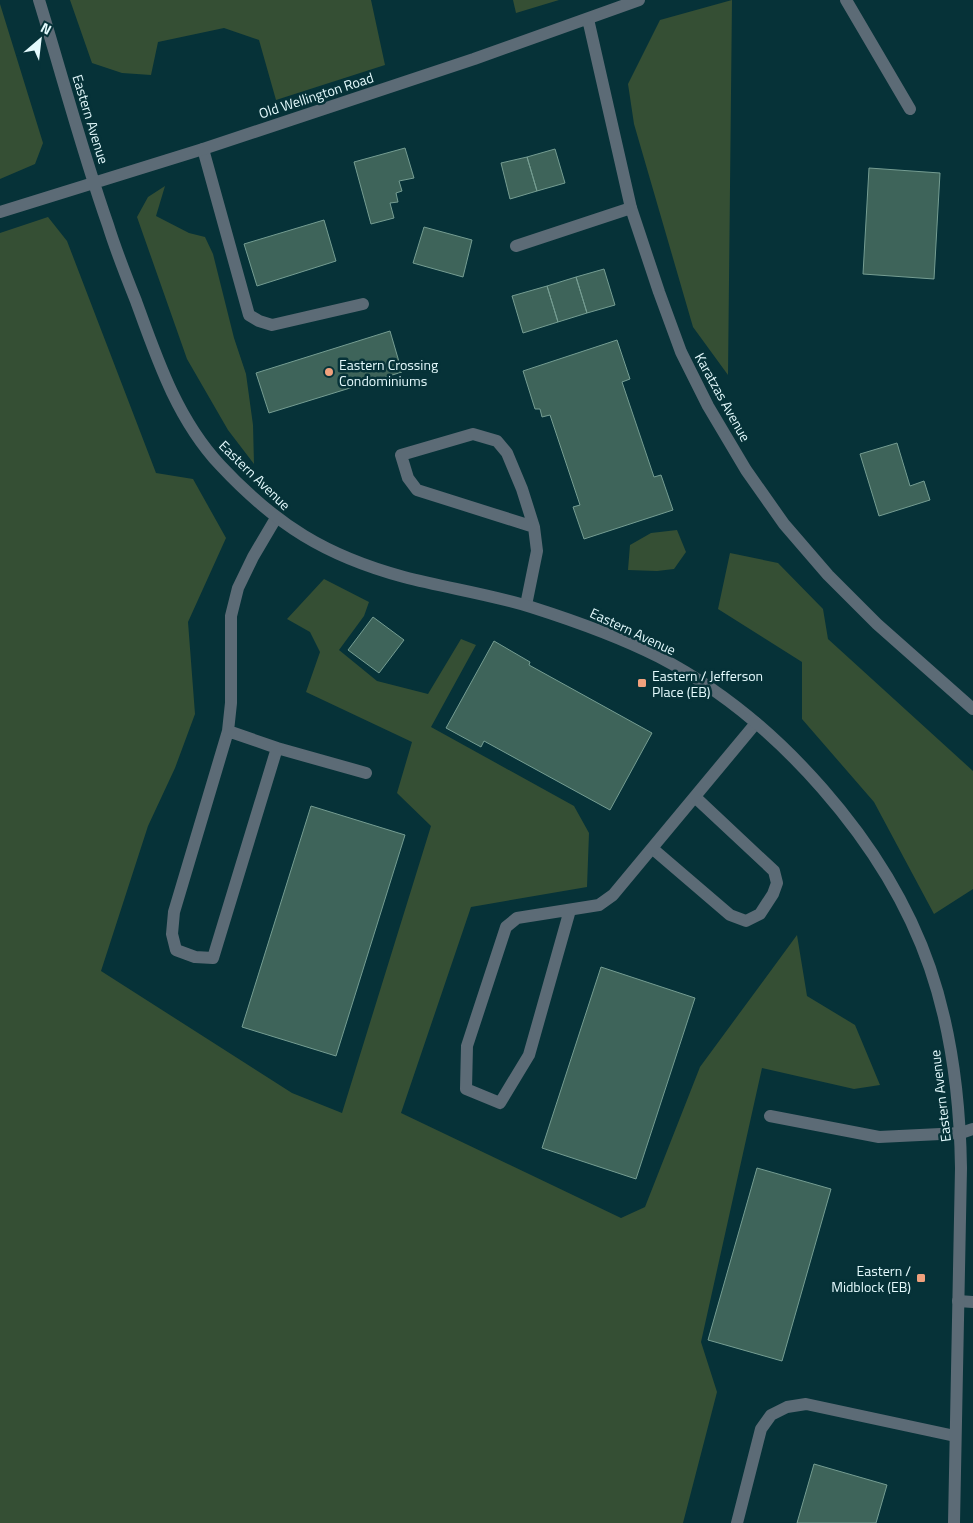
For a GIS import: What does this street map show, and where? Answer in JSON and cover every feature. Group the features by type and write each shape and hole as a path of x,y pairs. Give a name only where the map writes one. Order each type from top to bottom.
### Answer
{"street":[{"name":"Eastern Avenue","path":"40,0 107,224 163,375 180,411 218,463 276,518 301,535 332,552 365,565 405,577 526,605 615,636 662,659 703,684 756,723 820,786 850,823 876,860 920,940 936,985 967,1131 958,1301 954,1523"},
{"name":"Old Wellington Road","path":"0,212 95,183 474,59 639,0"},
{"path":"846,0 910,109"},
{"name":"Karatzas Avenue","path":"588,19 631,208 681,352 708,406 746,470 784,524 828,575 877,624 973,710"},
{"path":"203,148 249,315 258,321 272,325 363,304"},
{"path":"516,246 631,208"},
{"path":"526,605 537,551 534,527 522,489 507,453 497,441 473,434 401,455 408,478 417,490 534,527"},
{"path":"276,518 253,557 238,588 231,616 231,703 228,731 174,912 172,934 176,950 196,957 213,958 277,748"},
{"path":"570,910 529,1055 500,1103 466,1089 467,1046 506,927 517,918 599,905 613,895 756,723"},
{"path":"228,731 277,748 366,773"},
{"path":"653,849 730,915 746,921 760,914 774,894 777,883 774,871 695,797"},
{"path":"770,1116 879,1137 967,1131"},
{"path":"958,1301 973,1302"},
{"path":"738,1523 761,1429 771,1416 787,1407 806,1404 955,1436"}],"green space":[{"path":"70,0 371,0 385,65 276,100 259,40 224,28 158,42 151,75 122,73 92,63"},
{"path":"513,0 559,0 516,13"},
{"path":"732,0 728,375 693,327 634,124 628,84 660,20"},
{"path":"0,4 43,143 35,164 0,179"},
{"path":"165,186 156,216 189,233 205,237 213,254 234,338 246,374 253,425 254,464 228,430 187,359 137,217 148,197"},
{"path":"48,217 67,241 156,473 193,479 226,538 188,622 195,714 175,768 148,826 101,971 292,1093 342,1113 431,826 397,793 412,742 306,692 320,652 310,632 287,619 324,579 369,602 364,616 339,650 377,681 428,694 461,639 476,645 431,727 574,806 589,833 587,887 471,907 401,1113 621,1218 645,1207 700,1067 797,935 807,996 855,1025 880,1085 854,1089 762,1068 701,1342 717,1392 683,1523 0,1523 0,233"},
{"path":"677,530 686,552 674,569 657,571 628,570 630,545 651,533"},
{"path":"730,553 778,563 823,609 828,639 973,771 973,889 934,914 874,802 802,719 802,662 718,609"}],"building":[{"path":"405,148 414,178 399,181 402,191 396,193 398,202 390,203 394,218 371,224 354,162"},
{"path":"555,149 565,183 537,191 527,157"},
{"path":"527,157 537,191 510,199 501,163"},
{"path":"869,168 940,173 934,279 863,274"},
{"path":"324,220 336,261 257,286 244,244"},
{"path":"424,227 472,240 463,277 413,263"},
{"path":"604,269 615,305 587,313 576,277"},
{"path":"576,277 587,313 558,322 547,286"},
{"path":"547,286 558,322 523,333 512,296"},
{"name":"Eastern Crossing Condominiums","path":"390,331 402,372 269,413 256,373"},
{"path":"617,340 630,379 622,382 654,477 661,475 673,510 584,539 573,507 580,505 550,415 542,417 540,409 535,409 523,371"},
{"path":"897,443 910,486 924,481 930,500 879,516 860,454"},
{"path":"373,617 404,640 379,673 348,650"},
{"path":"494,641 530,662 529,665 652,733 610,810 484,741 481,747 446,728"},
{"path":"311,806 405,835 336,1056 242,1027"},
{"path":"601,967 695,998 636,1179 542,1148"},
{"path":"757,1168 831,1189 782,1361 708,1340"},
{"path":"814,1464 887,1485 876,1523 797,1523"}],"place":[{"name":"Eastern Crossing Condominiums","path":"329,372"},
{"name":"Eastern / Jefferson Place (EB)","path":"642,683"},
{"name":"Eastern / Midblock (EB)","path":"921,1278"}]}
